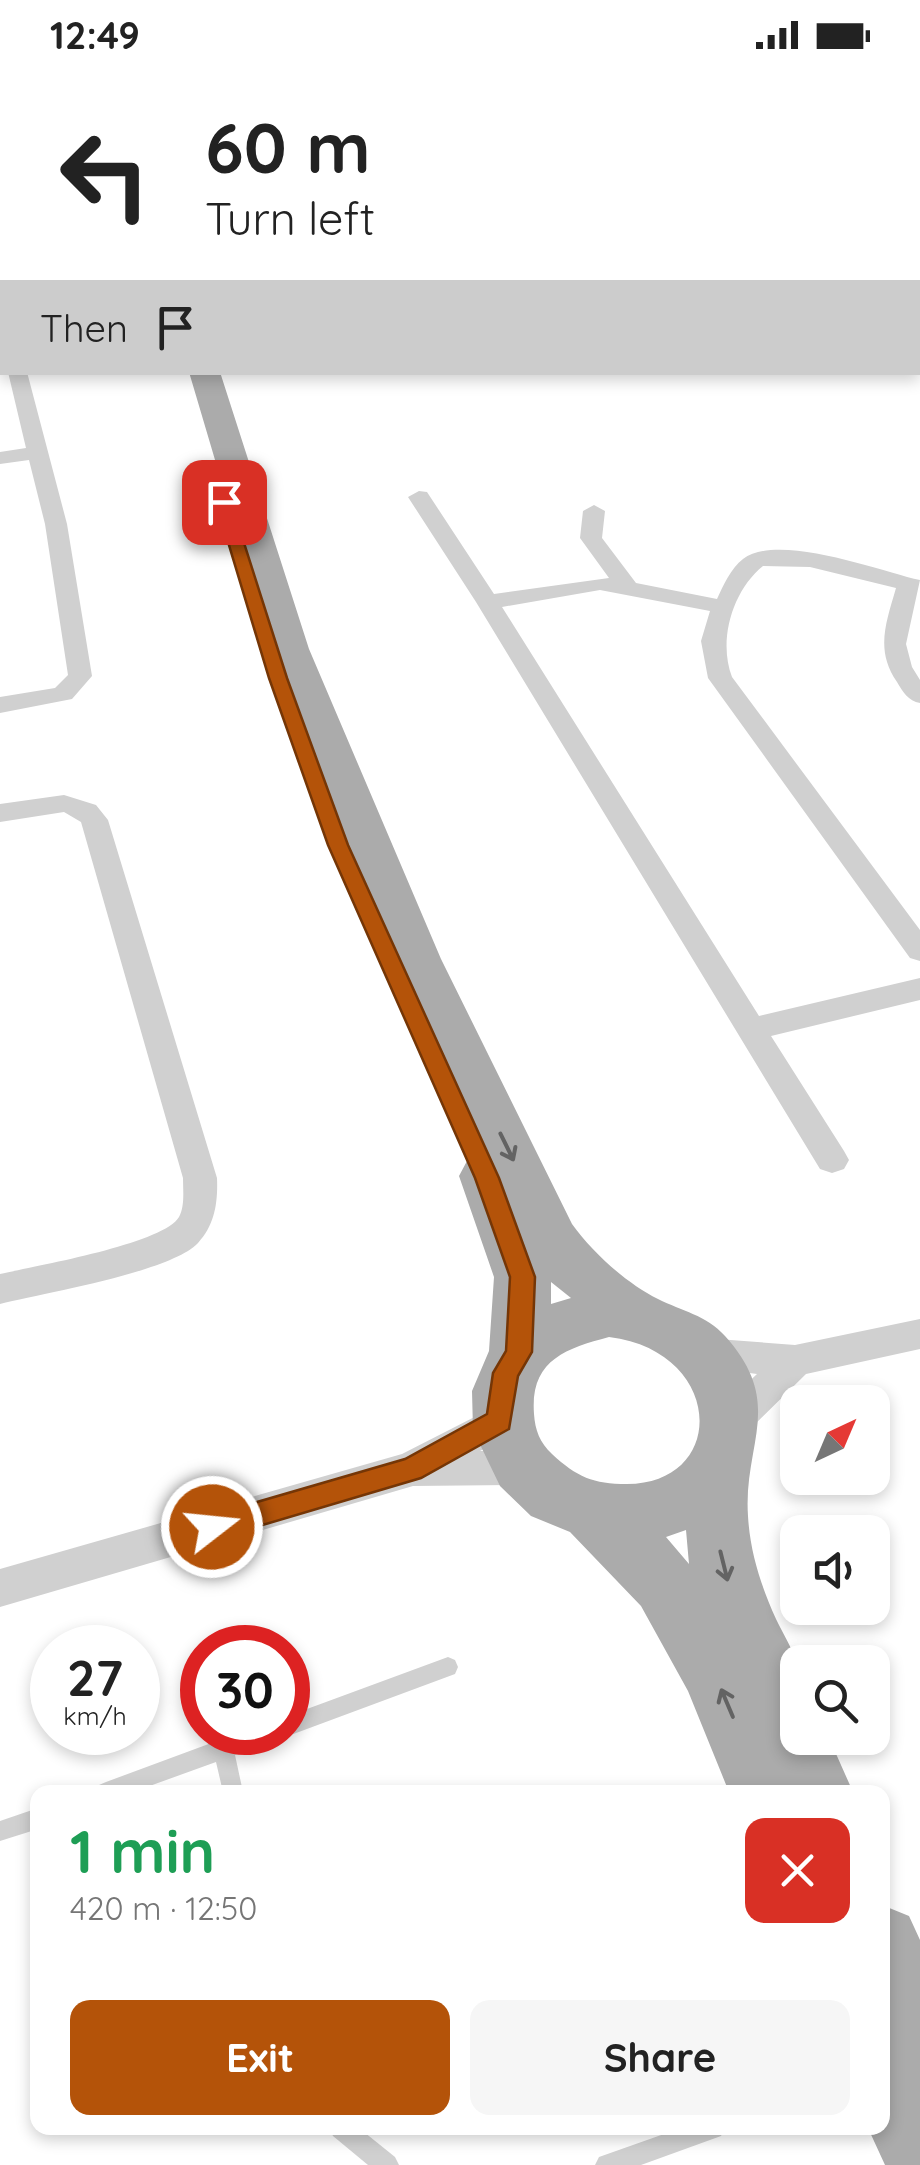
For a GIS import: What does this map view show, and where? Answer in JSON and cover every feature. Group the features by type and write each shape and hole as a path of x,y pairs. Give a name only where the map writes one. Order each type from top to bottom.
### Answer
{"main road":[{"path":"186,375 278,678 338,845 487,1178 513,1246 523,1277 519,1352"},
{"path":"205,375 290,649 416,958 550,1239 569,1264 635,1315 684,1336 704,1354 728,1398 716,1516 722,1564 814,1785"},
{"path":"635,1315 609,1312 557,1322 519,1352 506,1373 500,1396 510,1444 540,1487 565,1502 593,1512 651,1513 678,1504 700,1488 724,1446"},
{"path":"593,1512 640,1554 672,1594 710,1662 762,1785"},
{"path":"890,1961 920,2030"},
{"path":"890,2085 920,2149"}],"street":[{"path":"0,705 63,694 80,676 71,602 40,452 18,375"},
{"path":"0,458 40,452"},
{"path":"419,497 488,602 832,1160"},
{"path":"594,510 591,538 626,585"},
{"path":"920,696 894,663 892,650 914,586 771,556 749,564 724,607 712,638 711,658 720,678 920,951"},
{"path":"488,602 576,586 626,585 724,607"},
{"path":"0,813 78,804 94,820 200,1178 202,1208 186,1236 167,1248 0,1289"},
{"path":"752,1030 920,989"},
{"path":"704,1354 795,1361 920,1334"},
{"path":"724,1446 795,1361"},
{"path":"0,1588 510,1444"},
{"path":"411,1469 510,1444"}],"lane":[{"path":"310,1718 448,1667"},
{"path":"125,1785 208,1755"},
{"path":"225,1755 232,1785"},
{"path":"0,1831 30,1821"},
{"path":"350,2135 387,2165"},
{"path":"607,2165 693,2135"}],"route":[{"path":"212,1527 411,1469 500,1420 500,1396 506,1373 519,1352 523,1277 487,1178 338,845 278,678 224,502"}]}
